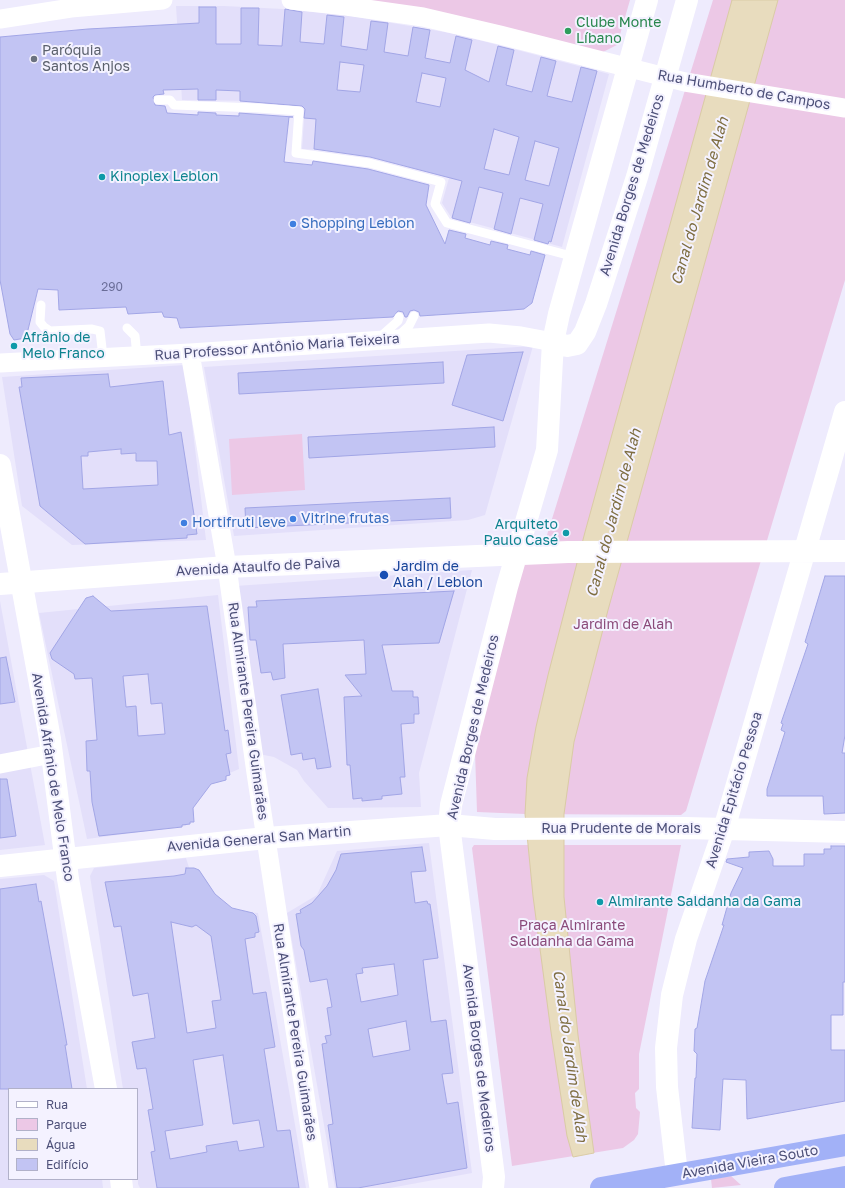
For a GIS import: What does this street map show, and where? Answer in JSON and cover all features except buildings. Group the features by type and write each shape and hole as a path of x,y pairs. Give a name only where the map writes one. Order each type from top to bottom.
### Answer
{"highway":[{"name":"Avenida Vieira Souto","path":"602,1188 845,1146"},
{"path":"658,1188 677,1174"},
{"path":"785,1188 845,1177"}],"main road":[{"name":"Avenida Borges de Medeiros","path":"493,1188 494,1177 449,825 452,805 471,723 516,555 541,476 547,450 553,342 558,314 647,0"},
{"name":"Avenida Borges de Medeiros","path":"553,342 573,345 577,344 585,332 596,304 634,184 687,0"},
{"name":"Avenida Epitácio Pessoa","path":"677,1174 667,1087 666,1048 668,1018 686,939 724,829 845,412"},
{"name":"Avenida Afrânio de Melo Franco","path":"0,465 10,583 52,754 68,879 106,1088"},
{"name":"Avenida Ataulfo de Paiva","path":"10,583 227,567 568,552 845,552"},
{"name":"Avenida General San Martin","path":"0,866 266,838 449,825 495,829 518,829"},
{"name":"Rua Prudente de Morais","path":"518,829 686,828 845,832"}],"street":[{"path":"0,19 71,8 163,0"},
{"name":"Rua Humberto de Campos","path":"291,0 423,17 701,85 845,108"},
{"name":"Rua Professor Antônio Maria Teixeira","path":"0,363 190,353 489,333 520,336 553,342"},
{"name":"Rua Almirante Pereira Guimarães","path":"190,353 227,567 319,1188"},
{"path":"0,764 52,754"}],"lane":[{"path":"158,100 170,100 174,105 299,111 296,153 369,163 441,182 435,204 447,223 575,257"},
{"path":"41,306 40,322 50,331 100,330 103,357"},
{"path":"385,340 409,326 414,316"},
{"path":"385,340 398,321 399,317"},
{"path":"127,328 135,336 137,356"}],"shaded area":[{"path":"176,6 224,6 283,9 346,15 456,34 609,74 562,247 451,217 442,203 449,178 370,156 334,151 302,149 305,104 257,101 182,100"},
{"path":"533,346 485,515 468,520 234,536 204,367"},
{"path":"185,365 206,540 72,545 22,506 2,377"},
{"path":"472,570 419,773 421,807 328,808 304,781 297,770 274,757 259,754 235,586"},
{"path":"218,595 239,769 202,785 189,804 186,826 87,839 39,613"},
{"path":"0,601 45,845 0,850"},
{"path":"429,843 472,1173 390,1188 335,1188 287,913 317,895 337,851"},
{"path":"186,858 193,880 235,911 258,913 306,1188 140,1188 138,1184 138,1088 123,1088 90,876 94,868"},
{"path":"44,875 54,881 87,1088 8,1088 8,1180 102,1180 103,1188 0,1188 0,879"}],"green space":[{"name":"Clube Monte Líbano","path":"367,0 630,0 617,45 601,53"},
{"name":"Jardim de Alah","path":"713,0 845,0 845,280 686,811 681,815 525,814 477,812 475,752 519,567 547,535"},
{"path":"302,434 305,490 232,495 229,439"},
{"name":"Praça Almirante Saldanha da Gama","path":"474,845 681,845 639,1054 639,1089 635,1093 636,1108 640,1112 638,1134 634,1140 623,1148 512,1166 472,848"},
{"path":"731,1176 741,1185 712,1188 711,1179"}],"water":[{"name":"Canal do Jardim de Alah","path":"732,0 778,0 608,610 574,742 564,814 564,897 578,1035 594,1153 573,1157 567,1136 551,1032 533,896 525,814 527,778 536,727 548,675 585,532"}],"place":[{"name":"Clube Monte Líbano","path":"568,31"},
{"name":"Paróquia Santos Anjos","path":"34,59"},
{"name":"Kinoplex Leblon","path":"102,177"},
{"name":"Shopping Leblon","path":"293,224"},
{"name":"Afrânio de Melo Franco","path":"14,346"},
{"name":"Vitrine frutas","path":"293,519"},
{"name":"Hortifruti leve","path":"184,523"},
{"name":"Arquiteto Paulo Casé","path":"566,533"},
{"name":"Jardim de Alah / Leblon","path":"384,575"},
{"name":"Almirante Saldanha da Gama","path":"600,902"}]}
